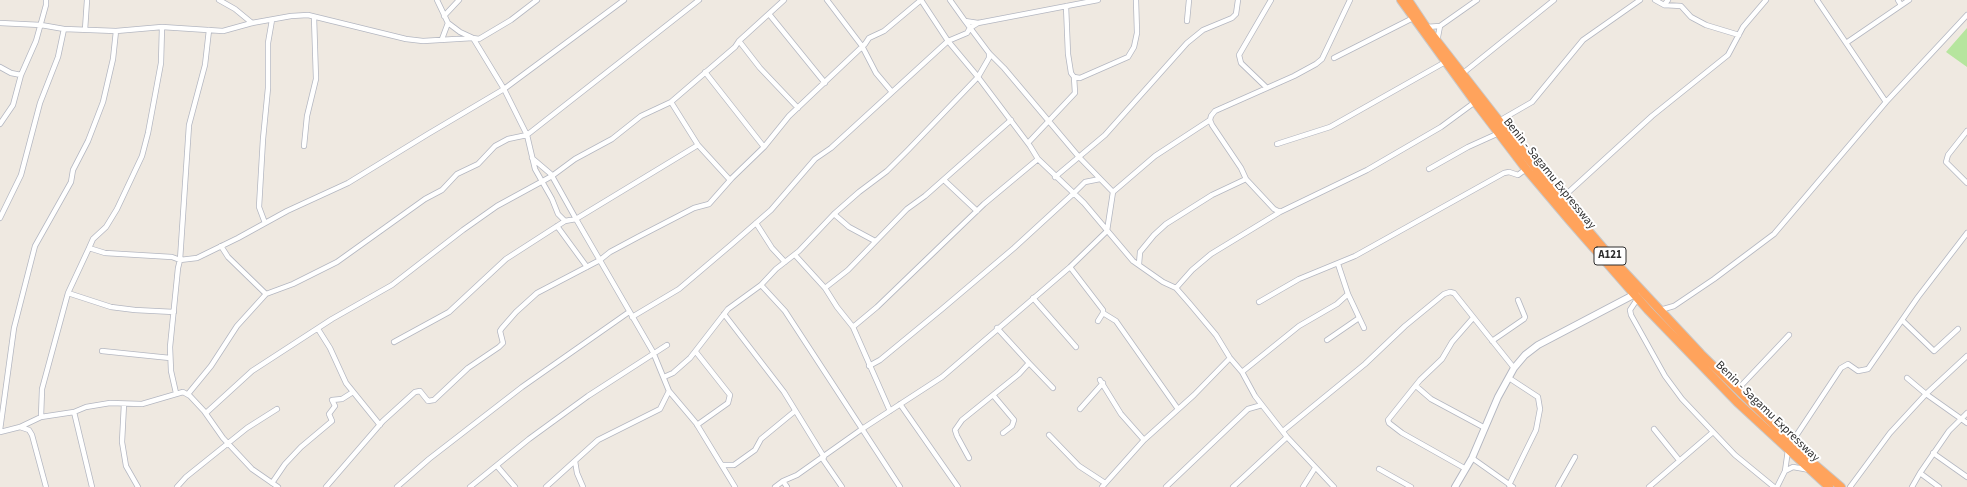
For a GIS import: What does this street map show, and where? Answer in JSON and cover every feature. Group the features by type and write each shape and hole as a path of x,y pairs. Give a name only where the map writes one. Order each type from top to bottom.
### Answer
{"highway":[{"name":"Benin - Sagamu Expressway","path":"1401,0 1413,18 1448,61 1474,102 1526,169 1542,182 1638,294 1737,402 1829,487"},
{"name":"A121","path":"1408,0 1437,42 1448,61 1462,74 1499,120 1542,182 1561,199 1638,294 1660,310 1701,354 1841,487"}],"street":[{"path":"0,124 13,105 21,75 41,26 46,0"},
{"path":"85,30 87,0"},
{"path":"219,0 235,9 252,23"},
{"path":"437,0 448,23 460,32 473,38 504,90 527,135 537,176 552,199 558,214 565,221"},
{"path":"0,23 85,30 116,31 162,27 223,31 252,23 291,16 314,16 406,39 479,39 486,37 537,0"},
{"path":"89,248 114,254 172,257 180,260 197,258 348,183 410,144 504,90 624,0"},
{"path":"188,394 208,371 236,326 266,294 293,284 337,262 425,199 442,190 457,174 478,164 495,146 508,139 527,135 699,0"},
{"path":"206,413 252,371 318,329 392,285 463,230 497,206 541,182 575,159 612,139 641,116 671,102 735,47 739,41 784,0"},
{"path":"827,0 862,46 871,64 892,92"},
{"path":"950,0 990,53 1079,156 1113,192"},
{"path":"965,21 978,23 1098,0"},
{"path":"1074,77 1080,78 1128,57 1134,47 1137,33 1136,0"},
{"path":"1187,22 1189,0"},
{"path":"1055,177 1105,134 1187,43 1204,30 1232,18 1236,14 1238,0"},
{"path":"1267,88 1241,64 1239,56 1271,0"},
{"path":"775,487 783,481 797,475 862,429 942,377 997,328 1070,267 1107,231 1113,192 1155,156 1210,120 1215,111 1294,76 1322,59 1350,0"},
{"path":"1426,27 1440,26 1477,0"},
{"path":"1462,74 1554,0"},
{"path":"1499,120 1532,102 1583,40 1640,0"},
{"path":"1655,0 1664,5 1681,6 1691,16 1706,25 1739,35"},
{"path":"1664,5 1668,0"},
{"path":"1561,199 1652,116 1705,75 1728,55 1743,27 1766,0"},
{"path":"1817,0 1868,78 1886,102"},
{"path":"1898,0 1901,6"},
{"path":"1846,43 1909,0"},
{"path":"444,16 457,1"},
{"path":"326,487 380,425 418,390 428,401 434,400 468,368 499,347 503,339 500,331 516,312 531,298 600,260 610,252 694,208 709,204 730,180 764,147 798,108 869,38 884,31 918,1 1011,120 1038,159 1055,177 1074,193 1133,261 1163,282 1176,288 1216,335 1230,358 1242,372 1262,405 1287,437 1334,487"},
{"path":"1028,143 1048,120 1076,93 1074,77 1071,73 1068,54 1066,6"},
{"path":"768,14 825,82"},
{"path":"1660,310 1674,306 1714,279 1774,234 1886,102 1967,15"},
{"path":"304,146 307,116 316,79 314,16"},
{"path":"1334,58 1413,18"},
{"path":"265,223 259,207 262,139 268,88 268,43 272,20"},
{"path":"442,38 448,23"},
{"path":"397,487 429,459 522,387 630,314 679,289 771,210 815,159 831,148 948,41 963,35 978,23"},
{"path":"1437,42 1440,26"},
{"path":"40,417 42,389 68,293 93,239 106,227 117,209 142,156 148,133 161,63 162,27"},
{"path":"0,218 21,175 40,103 58,57 64,29"},
{"path":"176,393 171,371 170,358 180,260 189,125 205,65 209,30"},
{"path":"116,31 113,59 103,102 88,141 73,170 71,182 35,246 14,328 0,431 20,427 40,417 74,412 86,407 110,403 142,404 183,392 188,394 206,413 223,438 252,469 278,487"},
{"path":"739,41 760,68 798,108"},
{"path":"664,377 672,373 696,352 724,314 740,298 761,285 785,262 795,255 834,214 859,192 887,171 978,77 989,58 990,53"},
{"path":"1277,144 1330,127 1448,61"},
{"path":"0,67 11,73 21,75"},
{"path":"705,72 764,147"},
{"path":"671,102 698,145 730,180"},
{"path":"1176,288 1192,270 1211,254 1280,212 1367,170 1441,127 1474,102"},
{"path":"825,288 848,270 907,209 944,180 1011,120"},
{"path":"1210,120 1246,179 1274,209 1280,212"},
{"path":"1967,131 1948,155 1946,162 1967,183"},
{"path":"1429,170 1468,147 1498,133"},
{"path":"394,342 449,312 506,259 565,221 576,219 698,145"},
{"path":"532,158 539,162 552,175 653,352 669,392 696,425 708,445 723,465 735,487"},
{"path":"853,327 877,307 977,211 1038,159"},
{"path":"537,176 539,162"},
{"path":"1259,302 1299,279 1338,264 1504,173 1509,172 1518,175 1526,169"},
{"path":"869,366 880,360 942,309 1085,182 1100,179"},
{"path":"1139,264 1140,252 1166,224 1212,195 1246,179"},
{"path":"944,180 977,211"},
{"path":"834,214 849,227 875,241"},
{"path":"756,223 772,248 785,262"},
{"path":"557,226 586,267"},
{"path":"1792,442 1841,368 1848,364 1862,372 1868,369 1918,296 1967,233"},
{"path":"221,246 228,257 266,294"},
{"path":"795,255 825,288 837,307 853,327 890,411"},
{"path":"1338,264 1348,294 1364,328"},
{"path":"1070,267 1103,310 1103,313 1116,321 1178,409"},
{"path":"761,285 785,311 900,487"},
{"path":"1283,431 1365,364 1405,326 1444,294 1450,292 1454,293 1514,368"},
{"path":"68,293 111,306 134,310 174,312"},
{"path":"1242,372 1300,326 1337,304 1348,294"},
{"path":"1455,487 1472,458 1508,378 1525,355 1538,345 1638,294"},
{"path":"1638,294 1630,313 1661,370 1682,399 1735,455 1776,487 1785,471 1788,450"},
{"path":"1033,298 1076,347"},
{"path":"1492,341 1524,319 1525,317 1518,300"},
{"path":"1098,321 1103,313"},
{"path":"724,314 772,376 842,487"},
{"path":"1327,340 1359,318"},
{"path":"1466,469 1402,433 1389,423 1389,418 1416,386 1442,359 1452,342 1473,318"},
{"path":"1903,320 1934,351 1958,329"},
{"path":"997,328 1053,388"},
{"path":"318,329 330,348 346,383 380,425"},
{"path":"1738,389 1789,335"},
{"path":"470,487 529,439 581,400 667,344"},
{"path":"102,351 170,358"},
{"path":"696,352 730,395 728,403 696,425"},
{"path":"1850,487 1890,433 1926,394 1967,356"},
{"path":"1049,435 1080,466 1103,485 1144,440 1219,371 1230,358"},
{"path":"970,458 957,436 956,430 962,420 1019,374 1029,363"},
{"path":"1472,458 1511,486 1536,430 1540,409 1538,397 1508,378"},
{"path":"1907,378 1926,394 1967,423"},
{"path":"1080,409 1102,382 1121,414 1144,440"},
{"path":"1416,386 1431,398 1485,428"},
{"path":"272,483 284,464 301,447 332,421 329,414 335,406 332,400 342,398 353,392"},
{"path":"546,487 598,440 660,409 669,392"},
{"path":"993,395 1014,420 1012,426 1003,433"},
{"path":"124,404 122,442 126,466 138,487"},
{"path":"900,404 958,487"},
{"path":"1166,487 1248,409 1262,405"},
{"path":"177,487 186,477 230,444 247,428 277,409"},
{"path":"723,465 734,465 755,450 761,439 795,411"},
{"path":"74,412 92,487"},
{"path":"1912,487 1933,453 1949,431 1967,413"},
{"path":"20,427 29,430 32,435 46,487"},
{"path":"1654,429 1679,460"},
{"path":"1648,487 1713,432"},
{"path":"1233,487 1287,437"},
{"path":"1933,453 1967,477"},
{"path":"1558,487 1576,457"},
{"path":"575,461 577,473 583,487"},
{"path":"496,466 515,487"},
{"path":"1785,471 1793,467 1811,471"},
{"path":"1303,487 1315,468"},
{"path":"1379,469 1411,487"},
{"path":"1920,473 1939,487"},
{"path":"783,481 787,487"}],"green space":[{"path":"1967,28 1967,67 1946,52"}]}
